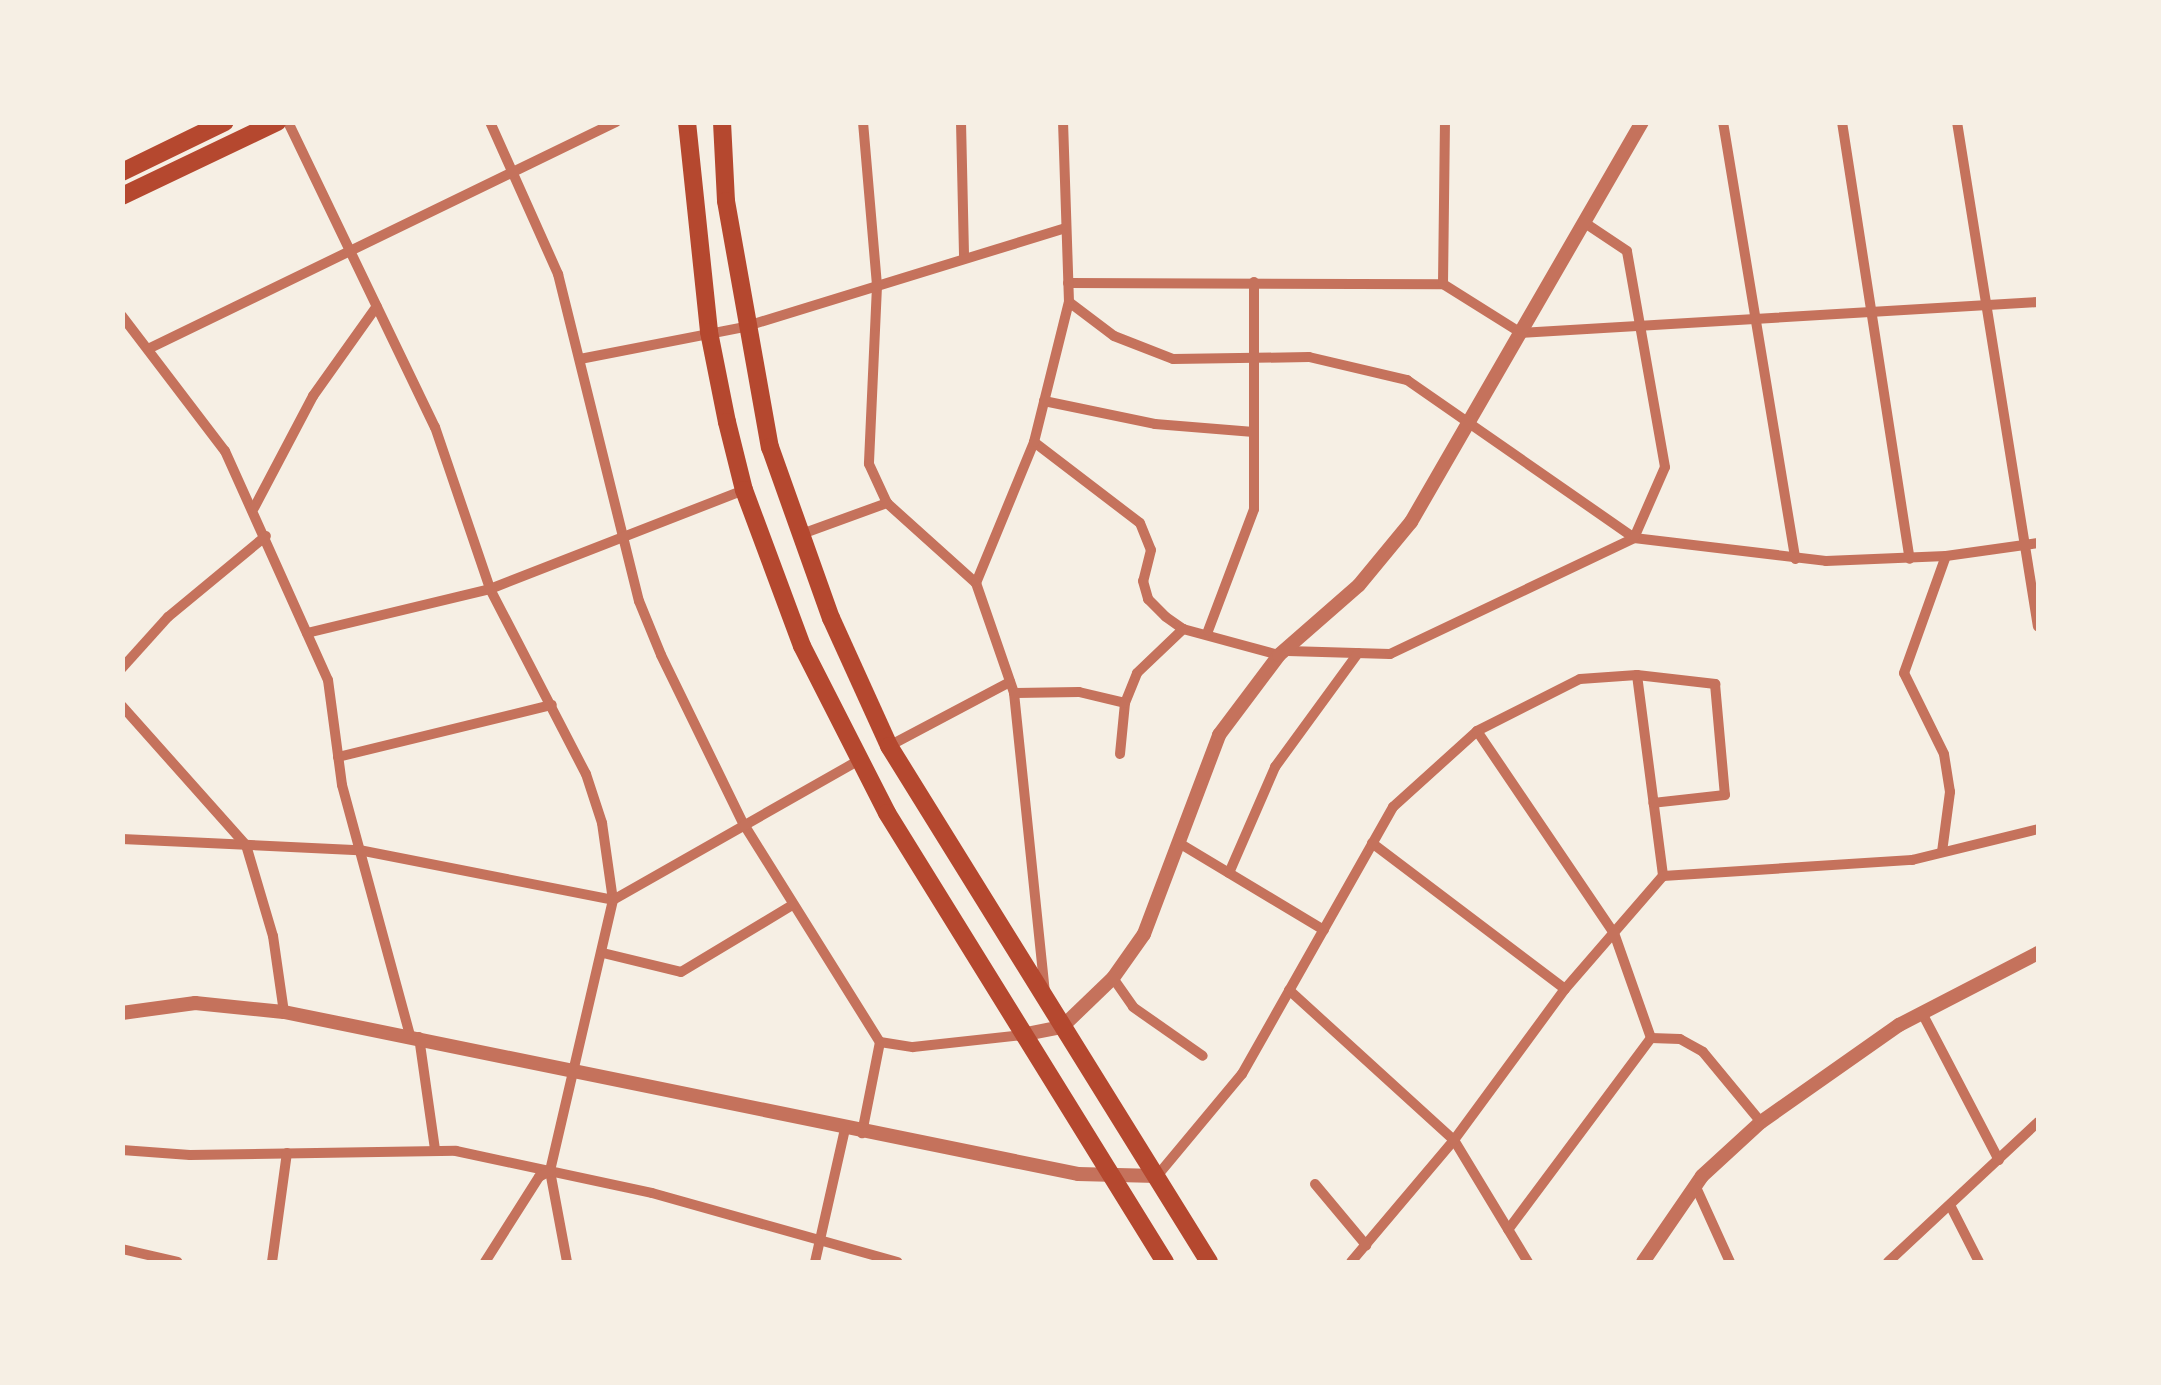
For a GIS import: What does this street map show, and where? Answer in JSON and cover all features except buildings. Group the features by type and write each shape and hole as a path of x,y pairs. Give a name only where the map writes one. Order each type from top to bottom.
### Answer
{"main road":[{"path":"122,172 225,122"},
{"path":"122,196 277,122"},
{"path":"687,122 709,332 744,490 802,646 858,761 1020,1035 1165,1262"},
{"path":"722,122 744,327 770,447 798,535 890,746 1210,1262"}],"street":[{"path":"288,122 435,426 490,589 552,705 602,823 613,900 550,1171 568,1262"},
{"path":"490,122 558,274 646,619 743,823 791,906 880,1042 862,1132"},
{"path":"148,349 616,122"},
{"path":"863,122 877,286 868,464 887,503 976,583 1012,687 1046,1001"},
{"path":"962,122 964,256"},
{"path":"976,583 1034,442 1069,302 1063,229 1063,122"},
{"path":"1442,284 1445,122"},
{"path":"880,1042 912,1047 1062,1027 1113,978 1164,895 1178,844 1219,735 1284,653 1387,556 1473,420 1642,122"},
{"path":"1723,122 1795,558"},
{"path":"1842,122 1910,559"},
{"path":"1957,122 2038,627"},
{"path":"1034,442 1140,524 1150,550 1143,581 1148,599 1183,629 1208,631 1284,653 1390,654 1634,538 1666,467 1627,251 1584,223"},
{"path":"580,358 744,327 964,256 1063,229"},
{"path":"1208,631 1254,509 1254,282"},
{"path":"1068,283 1442,284 1521,332 2038,302"},
{"path":"1069,302 1140,350 1173,359 1309,357 1376,368 1473,420 1634,538 1795,558 1910,559 2038,543"},
{"path":"254,508 313,396 377,306"},
{"path":"122,316 225,451 254,508 328,680 338,757 359,850 414,1036 435,1150"},
{"path":"1044,401 1155,424 1254,432"},
{"path":"307,633 490,589 744,490"},
{"path":"798,535 887,503"},
{"path":"122,668 168,616 266,536"},
{"path":"1942,852 1950,792 1944,754 1904,672 1946,556"},
{"path":"1120,754 1125,703 1137,673 1183,629"},
{"path":"1229,873 1276,766 1358,653"},
{"path":"1637,675 1663,876"},
{"path":"122,1013 196,1003 284,1012 414,1036 845,1130 1106,1175 1156,1176 1242,1074 1393,807 1476,731 1580,679 1637,675 1715,684 1724,795 1653,803"},
{"path":"890,746 1012,687 1079,692 1125,703"},
{"path":"338,757 552,705"},
{"path":"122,706 246,845 273,936 284,1012"},
{"path":"1476,731 1614,933 1652,1038"},
{"path":"122,838 359,850 613,900 858,761"},
{"path":"1351,1262 1454,1140 1565,989 1663,876 1912,860 2038,829"},
{"path":"1372,843 1565,989"},
{"path":"1178,844 1324,930"},
{"path":"603,953 680,972 791,906"},
{"path":"1643,1262 1695,1185 1761,1122 1922,1013 2038,953"},
{"path":"1113,978 1132,1007 1203,1056"},
{"path":"1289,990 1454,1140 1528,1262"},
{"path":"1922,1013 2000,1160"},
{"path":"1652,1038 1680,1039 1703,1052 1761,1122"},
{"path":"1508,1230 1652,1038"},
{"path":"1888,1262 2038,1122"},
{"path":"815,1262 816,1242 845,1130"},
{"path":"122,1150 435,1150 550,1171 898,1262"},
{"path":"272,1262 286,1153"},
{"path":"485,1262 539,1177 550,1171"},
{"path":"1315,1184 1366,1245"},
{"path":"1695,1185 1730,1262"},
{"path":"1950,1205 1979,1262"},
{"path":"122,1249 178,1262"}]}
